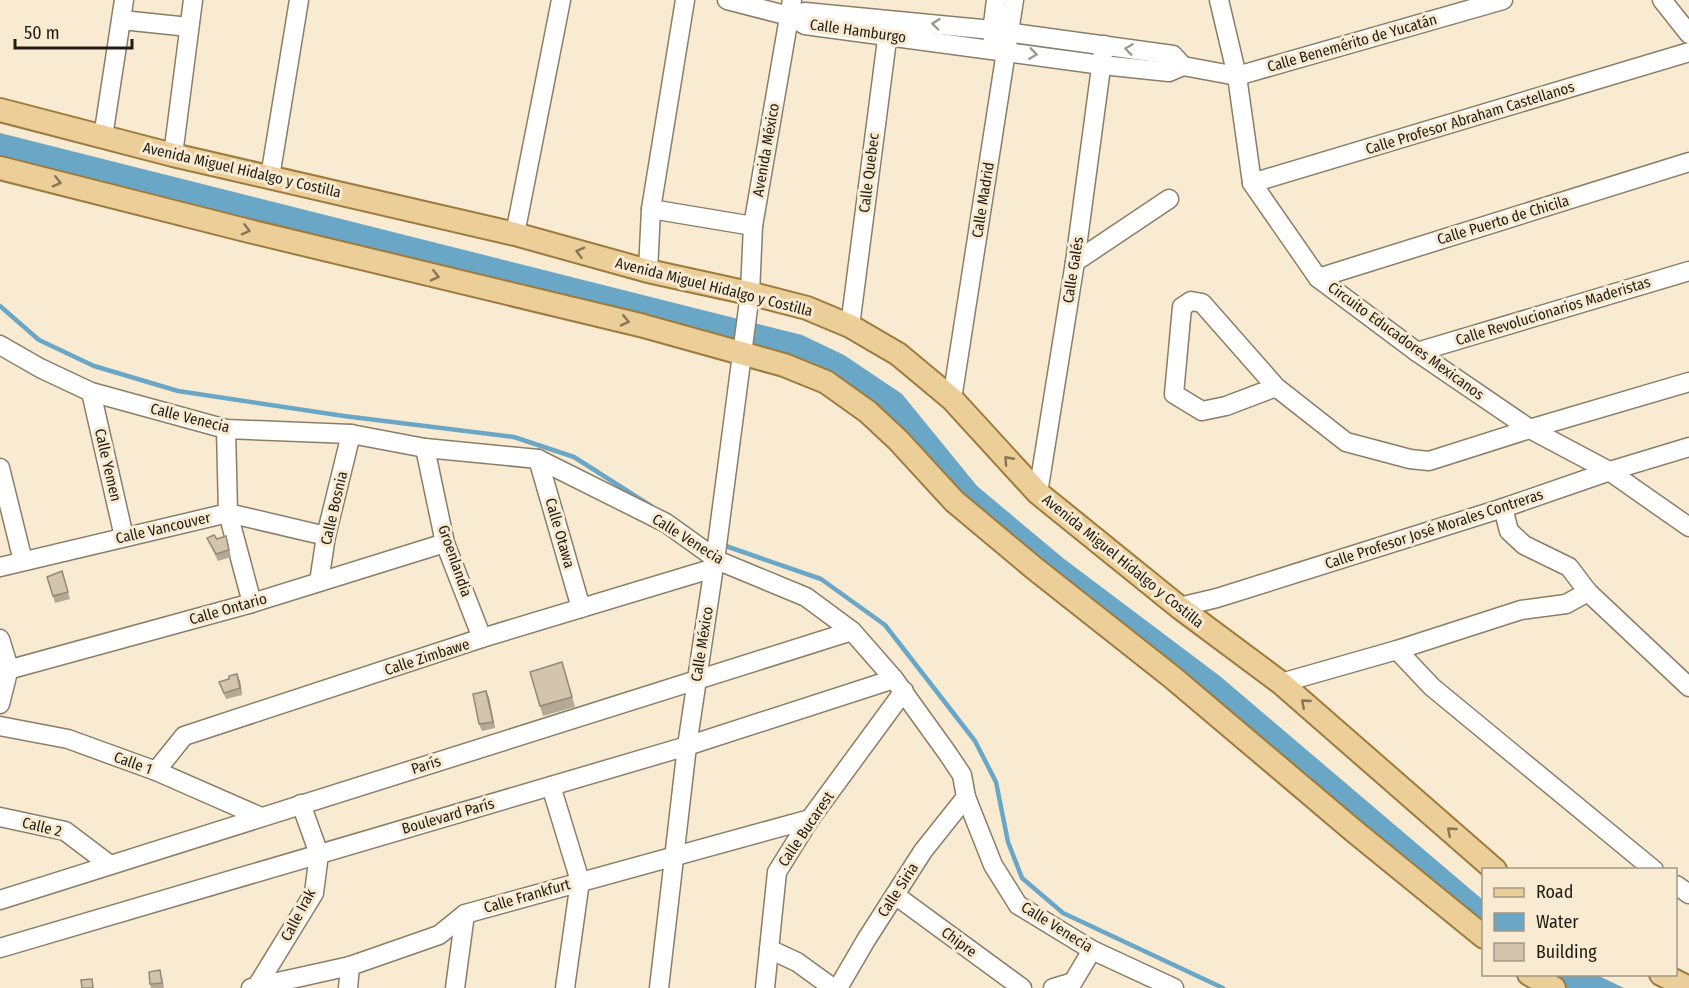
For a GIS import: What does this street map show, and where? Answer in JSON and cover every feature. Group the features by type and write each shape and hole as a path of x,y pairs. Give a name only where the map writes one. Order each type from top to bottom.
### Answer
{"main road":[{"name":"Avenida Miguel Hidalgo y Costilla","path":"0,110 173,155 515,234 750,297 807,308 850,326 898,354 952,399 1038,493 1179,607 1281,682 1493,868"},
{"path":"0,168 249,231 640,325 743,352 826,382 868,412 898,440 954,501 1034,568 1172,677 1482,935"},
{"path":"1531,976 1554,988"},
{"path":"1663,976 1689,988"}],"street":[{"path":"103,137 124,0"},
{"path":"173,155 194,0"},
{"path":"270,177 299,0"},
{"path":"515,234 561,0"},
{"path":"648,271 651,209 685,0"},
{"name":"Calle Hamburgo","path":"727,0 790,8 805,25 1001,31 1173,55 1183,66"},
{"name":"Calle Madrid","path":"952,399 1001,50 1001,31 996,0"},
{"name":"Calle Madrid","path":"1001,31 1014,0"},
{"name":"Circuito Educadores Mexicanos","path":"1219,0 1237,76 1252,183 1318,278 1417,352 1530,429 1609,471 1689,527"},
{"name":"Calle Benemérito de Yucatán","path":"1237,76 1503,0"},
{"path":"1662,0 1689,34"},
{"name":"Avenida México","path":"750,297 753,226 790,8"},
{"path":"122,20 189,27"},
{"name":"Calle Hamburgo","path":"888,27 1001,50 1102,65 1169,72 1183,66 1237,76"},
{"name":"Calle Quebec","path":"850,326 888,27"},
{"name":"Calle Galés","path":"1038,493 1075,262 1104,45"},
{"name":"Calle Profesor Abraham Castellanos","path":"1252,183 1689,52"},
{"name":"Calle Puerto de Chicila","path":"1318,278 1689,162"},
{"path":"1075,262 1169,199"},
{"path":"651,209 753,226"},
{"name":"Calle Revolucionarios Maderistas","path":"1417,352 1689,271"},
{"name":"Calle México","path":"660,988 687,746 715,560 750,297"},
{"path":"1276,387 1226,406 1202,411 1174,394 1182,307 1191,301 1202,303 1276,387 1346,442 1429,462 1530,429 1689,382"},
{"name":"Calle Venecia","path":"0,345 40,368 91,392 226,429 351,434 425,448 538,459 666,523 715,560 806,597 852,631 899,685 962,775 966,797 993,865 1018,905 1092,950 1174,988"},
{"name":"Calle Yemen","path":"91,392 124,537"},
{"path":"226,429 228,513 252,603"},
{"name":"Calle Bosnia","path":"319,582 326,536 351,434"},
{"name":"Calle Profesor José Morales Contreras","path":"1179,607 1217,598 1689,447"},
{"name":"Groenlandia","path":"425,448 445,543 482,638"},
{"name":"Calle Otawa","path":"538,459 581,608"},
{"path":"0,468 23,561"},
{"path":"1503,508 1509,531 1524,545 1569,567 1588,592 1689,687"},
{"name":"Calle Vancouver","path":"0,567 228,513 326,536"},
{"name":"Calle Ontario","path":"5,670 252,603 445,543"},
{"name":"Calle Zimbawe","path":"156,771 184,736 482,638 581,608 715,560"},
{"path":"1281,682 1397,650 1521,610 1566,604 1588,592"},
{"name":"París","path":"0,900 852,631"},
{"path":"0,639 5,670 0,704"},
{"path":"1397,650 1432,687 1652,868"},
{"name":"Boulevard París","path":"0,948 899,685"},
{"name":"Calle Bucarest","path":"765,988 777,872 899,685"},
{"name":"Calle 1","path":"0,726 68,739 156,771 261,817"},
{"path":"551,786 580,881 565,988"},
{"name":"Calle Siria","path":"838,988 923,851 966,797"},
{"name":"Calle Irak","path":"254,987 314,893 319,854 301,804"},
{"name":"Calle 2","path":"0,817 65,831 110,865"},
{"name":"Calle Frankfurt","path":"254,987 350,966 439,935 465,914 810,819"},
{"name":"Chipre","path":"895,895 1022,988"},
{"path":"455,988 465,914"},
{"path":"769,949 797,962 833,988"},
{"path":"1053,988 1073,982 1092,950"},
{"path":"348,988 350,966"}],"water":[{"path":"0,133 802,335 844,355 902,394 977,486 1063,558 1221,677 1482,899 1482,930 806,365 0,156"},
{"path":"1540,976 1599,976 1624,988 1566,988"}],"building":[{"path":"214,535 217,539 226,536 229,550 216,554 207,538"},
{"path":"62,571 68,592 53,596 47,577"},
{"path":"562,662 572,697 540,706 530,672"},
{"path":"237,674 240,688 224,693 219,682"},
{"path":"486,691 493,722 479,724 473,694"},
{"path":"160,970 162,983 150,984 149,972"},
{"path":"92,979 93,988 82,988 81,980"}],"waterway":[{"path":"0,306 39,340 94,366 178,391 344,416 514,437 574,457 651,506"},
{"path":"720,544 821,579 885,625 975,741 996,782 1008,842 1022,878 1063,913 1223,988"}]}
